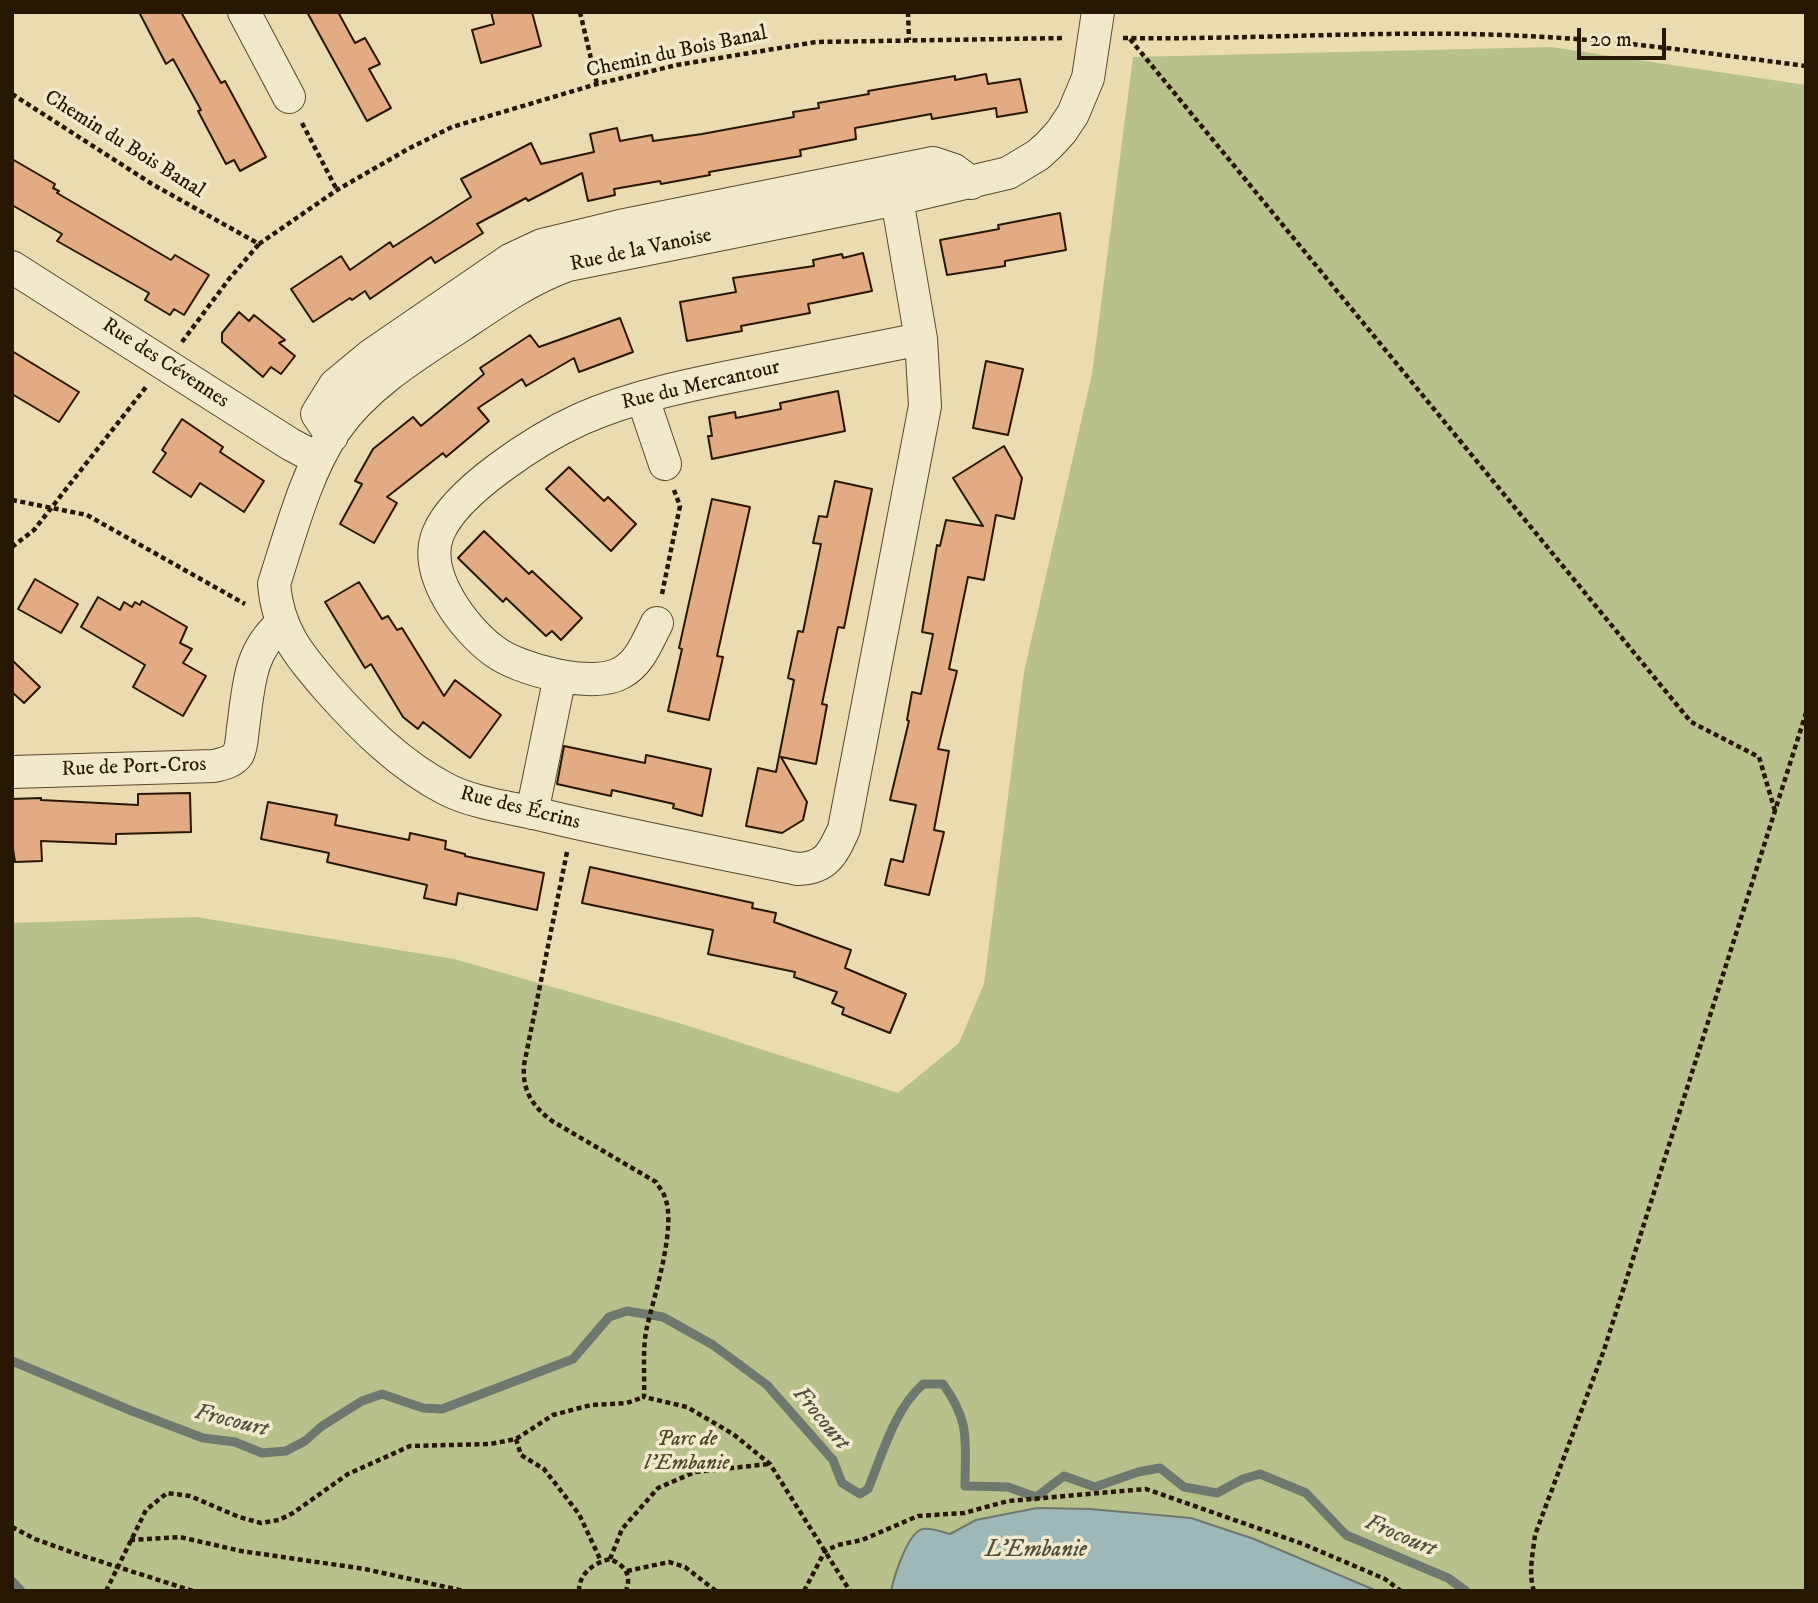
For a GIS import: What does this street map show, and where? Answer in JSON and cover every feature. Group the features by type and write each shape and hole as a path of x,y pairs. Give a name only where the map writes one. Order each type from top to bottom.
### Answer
{"street":[{"path":"244,12 289,97"},
{"name":"Rue de la Vanoise","path":"281,624 274,584 325,448 356,404 389,375 529,281 547,273 607,256 897,199 1008,173 1038,155 1061,132 1073,114 1088,78 1096,25"},
{"path":"325,448 317,414 335,385 370,356 510,260 542,245 620,226 933,163 954,170 971,183"},
{"path":"897,199 921,339"},
{"name":"Rue des Cévennes","path":"12,267 290,444 325,448"},
{"name":"Rue du Mercantour","path":"657,623 636,663 620,674 604,680 560,676 522,665 496,653 468,627 448,598 436,568 437,536 447,517 479,484 527,449 579,420 619,404 673,388 921,339"},
{"name":"Rue des Écrins","path":"281,624 309,667 377,740 404,763 449,790 573,823 798,869 812,868 824,862 834,851 844,829 925,407 921,339"},
{"path":"643,399 665,464"},
{"name":"Rue de Port-Cros","path":"12,772 214,766 229,762 238,754 256,655 267,637 281,624"},
{"path":"532,813 560,676"}],"path":[{"path":"580,12 597,84"},
{"path":"908,12 909,40"},
{"name":"Chemin du Bois Banal","path":"12,94 152,184 259,244 337,191 408,149 452,127 597,84 677,65 804,44 909,40 1096,25 1130,38 1200,40 1401,34 1525,36 1640,44 1806,66"},
{"path":"1130,38 1691,722 1759,757 1775,811"},
{"path":"289,97 337,191"},
{"path":"12,547 34,530 259,244"},
{"path":"657,623 680,506 665,464"},
{"path":"12,500 87,515 281,624"},
{"path":"1534,1591 1531,1563 1535,1535 1604,1350 1806,713"},
{"path":"573,823 523,1081 529,1097 541,1113 656,1182 666,1197 667,1222 656,1299 646,1329 644,1397"},
{"path":"106,1591 146,1510 167,1493 190,1496 239,1517 261,1523 279,1520 348,1474 410,1446 490,1444 516,1439 553,1416 592,1405 627,1403 644,1397 687,1407 733,1434 770,1464 850,1591"},
{"path":"516,1439 521,1455 544,1469 579,1514 601,1561"},
{"path":"610,1559 622,1529 658,1488 695,1472 770,1464"},
{"path":"804,1591 825,1551 862,1540 918,1516 964,1513 1007,1501 1146,1489 1303,1544 1385,1579 1401,1591"},
{"path":"12,1527 61,1548 193,1591"},
{"path":"130,1541 180,1537 241,1551 365,1569 464,1591"},
{"path":"579,1591 584,1574 592,1566 610,1559 623,1565 627,1571 629,1578 626,1591"},
{"path":"627,1571 668,1562 685,1567 716,1591"}],"green space":[{"name":"Parc de l'Embanie","path":"1551,47 1806,85 1806,1591 12,1591 12,923 196,917 454,959 679,1023 898,1093 959,1043 984,984 1024,672 1092,374 1133,57"}],"water":[{"name":"L'Embanie","path":"1037,1508 1090,1509 1191,1518 1254,1539 1377,1591 891,1591 902,1555 917,1532 930,1529 950,1534 976,1520"}],"building":[{"path":"139,12 181,12 221,83 225,81 266,157 240,171 234,160 226,164 173,59 166,64"},
{"path":"307,12 338,12 355,43 365,38 380,64 369,69 391,108 367,121"},
{"path":"491,12 532,12 541,46 481,63 472,30 494,24"},
{"path":"986,74 988,84 1020,79 1027,112 997,117 996,108 932,119 931,114 855,128 856,139 800,150 801,156 709,172 710,175 661,184 660,181 614,189 615,195 588,201 582,173 477,224 483,233 435,263 431,257 370,299 365,291 313,322 291,289 341,256 350,270 390,242 393,247 471,197 461,179 531,143 541,164 594,152 590,134 617,128 620,141 652,135 653,141 702,134 794,117 793,112 819,108 818,103 869,94 868,91 955,76 955,80"},
{"path":"12,159 55,184 53,188 59,191 57,193 171,260 175,255 209,275 184,315 174,309 170,315 145,300 149,293 57,241 62,234 12,205"},
{"path":"1060,213 1066,250 1005,261 1005,266 947,275 940,240 999,229 998,225"},
{"path":"863,253 872,291 808,304 810,313 741,326 742,331 687,341 680,302 736,292 733,278 814,266 813,260 842,254 843,258"},
{"path":"239,312 249,321 254,315 285,340 279,343 295,356 281,374 271,367 263,377 222,342 222,333"},
{"path":"620,318 633,352 579,372 574,358 526,386 522,379 478,408 489,421 446,457 443,453 387,497 397,503 374,543 340,524 362,484 355,481 373,449 413,417 421,426 484,374 480,368 530,335 539,347"},
{"path":"12,351 79,392 59,422 12,394"},
{"path":"986,361 1023,369 1008,435 973,428"},
{"path":"838,391 845,431 712,459 708,436 712,436 709,417 735,412 736,418 781,409 780,403"},
{"path":"182,419 223,447 220,452 264,481 244,512 200,483 191,497 153,472 166,453 162,450"},
{"path":"1004,446 1022,478 1014,519 996,515 984,580 968,577 949,669 957,671 938,749 949,751 934,830 944,832 929,895 885,885 891,859 903,862 916,805 890,800 909,721 912,692 921,694 933,634 922,632 937,545 940,546 946,520 983,526 953,478"},
{"path":"569,467 604,501 608,497 636,524 611,551 546,489"},
{"path":"835,481 872,489 844,628 838,627 822,704 827,705 816,764 781,757 807,802 803,820 782,833 746,826 758,768 776,772 794,680 788,678 798,631 803,632 821,544 813,543 819,516 827,517"},
{"path":"712,499 750,507 717,656 723,657 709,720 668,711"},
{"path":"484,531 529,574 532,571 582,618 561,640 552,631 546,636 506,598 503,602 458,558"},
{"path":"35,579 78,604 61,633 18,609"},
{"path":"359,582 382,619 388,616 397,630 402,628 444,696 455,680 501,715 470,758 423,722 418,729 403,717 371,664 365,668 325,602"},
{"path":"98,597 120,610 124,602 132,607 135,602 140,605 142,601 187,627 180,643 192,649 183,663 206,676 183,716 133,687 145,665 81,627"},
{"path":"12,660 40,687 24,703 12,692"},
{"path":"564,746 645,763 646,755 711,769 702,816 673,808 674,804 612,790 611,796 557,784"},
{"path":"190,793 191,832 116,834 116,844 41,841 42,861 15,862 12,799 41,798 138,805 138,794"},
{"path":"268,802 337,815 335,825 409,840 410,833 446,841 445,849 465,856 544,873 537,910 458,893 456,905 424,898 427,885 327,862 329,853 261,839"},
{"path":"590,867 753,903 752,908 776,913 774,922 851,950 845,968 906,994 890,1033 842,1014 844,1008 832,1003 837,992 794,977 795,972 708,954 713,930 582,903"}],"waterway":[{"name":"Frocourt","path":"12,1361 203,1438 235,1442 262,1453 286,1451 362,1401 382,1394 423,1408 442,1409 573,1359 609,1317 627,1311 663,1317 713,1345 767,1385 833,1460 842,1483 860,1494 868,1489 890,1433 913,1394 923,1384 943,1384 962,1422 965,1486 1008,1487 1036,1497 1064,1476 1095,1487 1138,1472 1160,1468 1184,1487 1217,1493 1243,1479 1260,1474 1306,1493 1346,1535 1448,1578 1466,1591"},
{"path":"12,1581 21,1591"}]}
